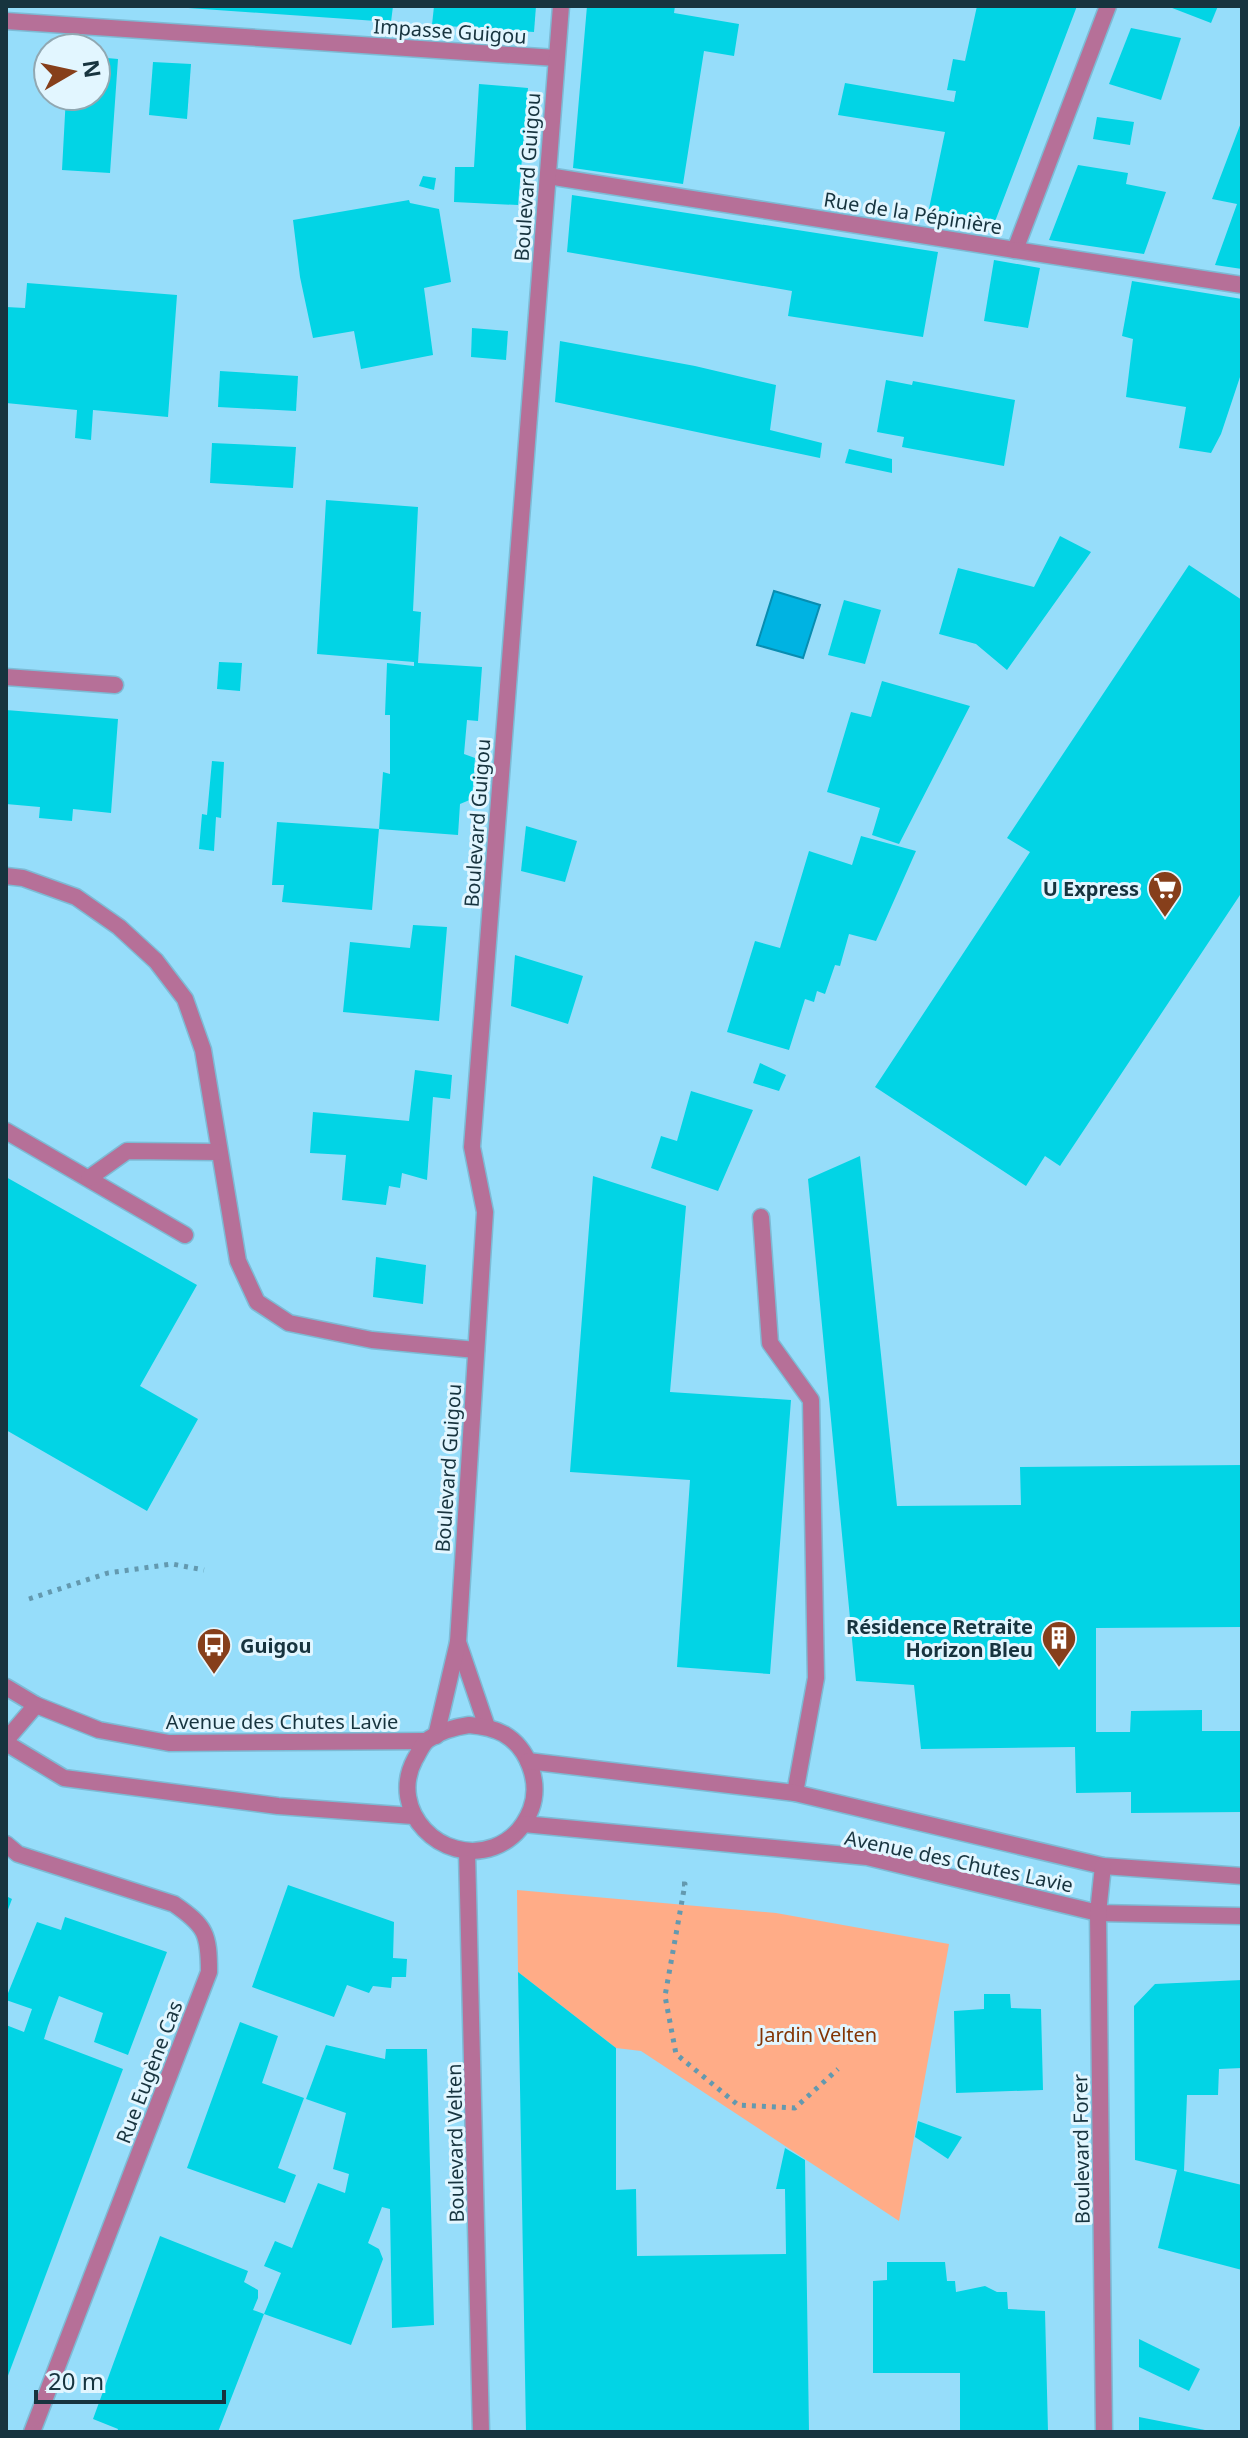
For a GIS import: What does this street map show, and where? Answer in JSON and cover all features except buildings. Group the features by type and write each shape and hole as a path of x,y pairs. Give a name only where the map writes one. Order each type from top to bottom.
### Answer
{"street":[{"name":"Boulevard Guigou","path":"431,1738 458,1642 485,1212 472,1147 561,6"},
{"name":"Rue de la Pépinière","path":"548,176 1015,250 1108,6"},
{"name":"Impasse Guigou","path":"6,21 556,58"},
{"path":"1015,250 1242,285"},
{"path":"6,677 115,685"},
{"path":"6,876 23,878 76,897 119,927 156,961 185,999 203,1050 238,1261 257,1302 289,1323 372,1340 476,1350"},
{"path":"6,1131 185,1235"},
{"path":"89,1178 127,1151 218,1152"},
{"path":"761,1217 770,1343 811,1400 816,1678 795,1793"},
{"name":"Boulevard Guigou","path":"458,1642 487,1727"},
{"name":"Avenue des Chutes Lavie","path":"6,1687 36,1705 99,1730 169,1743 431,1738"},
{"path":"36,1705 6,1741 64,1778 278,1806 413,1816"},
{"path":"469,1725 487,1727 504,1734 518,1745 528,1761 535,1782 533,1804 524,1824 514,1836 499,1845 483,1851 450,1849 435,1841 413,1816 408,1781 413,1764 431,1738 450,1728 469,1725"},
{"name":"Avenue des Chutes Lavie","path":"528,1761 795,1793 1103,1866 1242,1876"},
{"name":"Avenue des Chutes Lavie","path":"524,1824 867,1857 1098,1913 1242,1916"},
{"name":"Rue Eugène Cas","path":"6,1844 18,1854 174,1904 194,1918 209,1940 209,1972 32,2432"},
{"name":"Boulevard Velten","path":"467,1852 481,2432"},
{"name":"Boulevard Forer","path":"1103,1866 1098,1913 1104,2432"}],"path":[{"path":"29,1599 108,1573 172,1564 204,1570"},
{"path":"671,1882 685,1884 665,1996 676,2054 738,2105 795,2108 838,2069"}],"green space":[{"name":"Jardin Velten","path":"517,1890 776,1913 949,1944 899,2221 641,2051 616,2048 518,1972"}],"water":[{"path":"774,591 820,605 803,658 757,645"}],"place":[{"name":"U Express","path":"1165,919"},
{"name":"Résidence Retraite Horizon Bleu","path":"1059,1669"},
{"name":"Guigou","path":"214,1676"}]}
